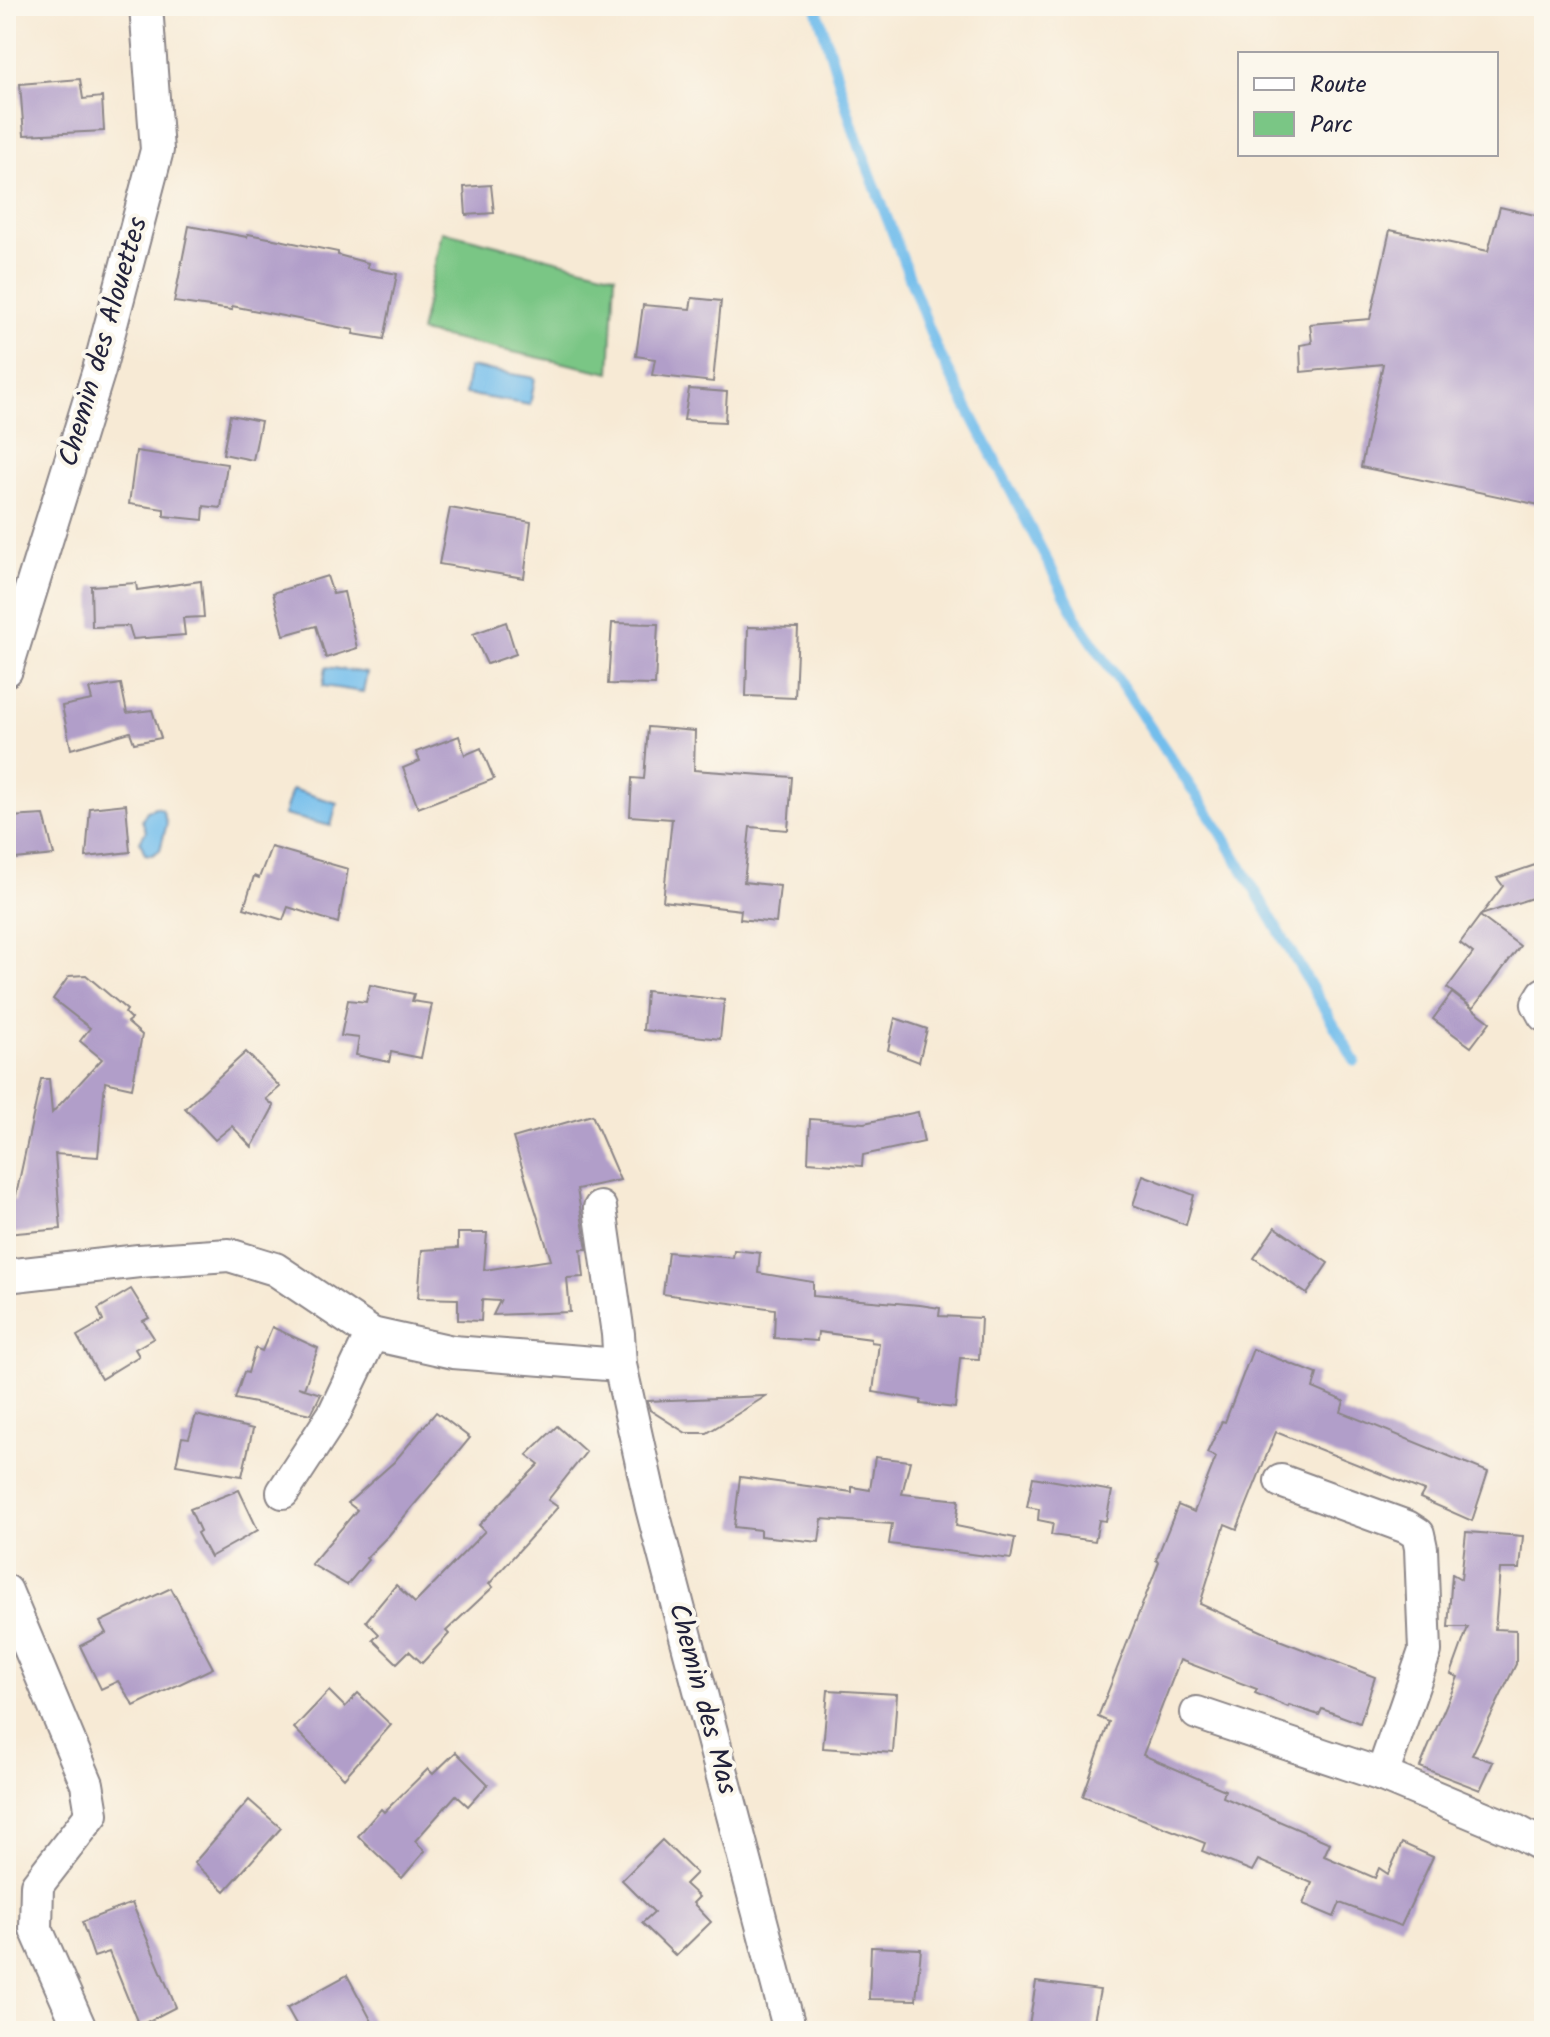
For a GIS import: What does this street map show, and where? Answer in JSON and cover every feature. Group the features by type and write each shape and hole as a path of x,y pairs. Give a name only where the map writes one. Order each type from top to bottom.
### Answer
{"street":[{"name":"Chemin des Alouettes","path":"6,670 99,370 157,150 146,6"},
{"path":"1544,994 1538,1004 1544,1015"},
{"name":"Chemin des Mas","path":"600,1208 620,1365 652,1508 790,2031"},
{"path":"6,1276 139,1261 229,1255 275,1269 372,1334 453,1352 620,1365"},
{"path":"283,1492 334,1414 372,1334"},
{"path":"1281,1481 1407,1527 1418,1534 1425,1651 1382,1775"},
{"path":"6,1591 87,1784 92,1814 37,1885 36,1929 81,2031"},
{"path":"1197,1713 1382,1775 1516,1831 1544,1846"}],"green space":[{"path":"442,231 615,275 610,373 420,332"}],"water":[{"path":"469,367 535,378 530,405 465,394"},
{"path":"326,667 367,673 363,692 323,686"},
{"path":"292,789 337,803 331,826 284,815"},
{"path":"155,807 162,809 167,823 160,850 152,855 145,854 140,841 146,831 142,820 147,811"}],"building":[{"path":"80,79 83,99 102,97 104,131 24,135 20,84"},
{"path":"491,185 494,213 466,215 464,187"},
{"path":"1500,207 1544,217 1544,506 1361,467 1383,364 1301,372 1300,345 1312,343 1310,324 1370,319 1390,230 1488,251"},
{"path":"189,226 338,252 338,255 368,263 367,268 397,274 384,339 353,334 354,330 232,306 232,310 174,302"},
{"path":"692,298 721,301 713,382 652,375 655,359 636,356 643,305 690,309"},
{"path":"689,389 727,392 725,422 684,420"},
{"path":"230,415 261,421 253,460 223,454"},
{"path":"136,451 227,464 221,508 204,506 203,520 164,516 164,509 129,504"},
{"path":"450,508 531,522 524,578 439,564"},
{"path":"327,576 333,594 344,592 357,648 326,658 316,626 284,635 273,593"},
{"path":"201,581 204,617 183,618 185,635 133,639 129,626 92,627 91,586 136,583 137,590"},
{"path":"506,622 516,654 487,664 473,634"},
{"path":"612,623 658,624 655,685 608,684"},
{"path":"748,627 798,628 795,698 746,696"},
{"path":"121,684 127,713 152,710 161,738 134,743 130,732 71,749 62,706 92,700 89,689"},
{"path":"648,727 695,731 694,770 792,777 788,830 750,827 744,882 780,886 776,923 740,919 741,910 663,901 672,819 630,816 632,778 644,779"},
{"path":"459,736 465,755 481,748 494,779 418,808 403,768 420,761 416,752"},
{"path":"126,804 130,852 86,857 90,808"},
{"path":"44,815 54,855 15,859 10,817"},
{"path":"271,847 348,869 338,923 288,907 283,920 244,908 254,876 259,878"},
{"path":"1544,862 1544,894 1481,915 1503,886 1497,878"},
{"path":"1480,916 1520,946 1473,1008 1447,988 1473,953 1460,943"},
{"path":"86,975 127,1010 125,1013 131,1019 127,1022 142,1035 132,1088 105,1082 98,1157 55,1154 61,1229 6,1234 6,1201 15,1200 41,1079 49,1079 52,1113 102,1059 80,1041 90,1028 53,999 69,976"},
{"path":"370,985 414,994 412,1001 432,1004 421,1058 391,1052 389,1062 356,1055 359,1038 341,1036 348,1000 366,1002"},
{"path":"646,991 724,1000 720,1039 643,1030"},
{"path":"1452,993 1490,1022 1471,1047 1433,1019"},
{"path":"895,1018 927,1029 919,1062 888,1050"},
{"path":"246,1052 280,1087 266,1099 274,1106 252,1147 232,1126 215,1140 185,1108"},
{"path":"918,1112 924,1142 863,1155 862,1166 808,1162 810,1119 864,1123"},
{"path":"592,1115 620,1180 577,1189 587,1249 581,1249 584,1277 567,1278 570,1312 493,1315 500,1301 482,1300 481,1321 458,1320 458,1299 418,1298 422,1250 458,1248 458,1233 487,1233 484,1270 551,1260 513,1138"},
{"path":"1143,1175 1194,1195 1186,1225 1133,1205"},
{"path":"1275,1227 1328,1263 1307,1294 1254,1258"},
{"path":"734,1250 760,1253 758,1273 813,1282 813,1296 920,1305 940,1308 939,1316 981,1318 979,1359 960,1358 955,1408 921,1404 921,1400 873,1392 879,1343 871,1342 871,1339 818,1332 817,1341 774,1338 775,1309 663,1294 668,1252 733,1258"},
{"path":"131,1289 149,1318 143,1321 154,1338 135,1349 139,1356 101,1379 77,1336 103,1321 98,1309"},
{"path":"272,1327 318,1348 304,1389 321,1394 311,1414 235,1399 244,1372 248,1373 255,1348 262,1351"},
{"path":"1253,1349 1317,1374 1313,1388 1344,1401 1341,1412 1488,1472 1472,1521 1420,1498 1424,1491 1276,1432 1237,1529 1225,1524 1200,1604 1279,1640 1375,1677 1360,1723 1322,1709 1319,1715 1288,1707 1255,1693 1257,1689 1180,1660 1143,1755 1225,1790 1223,1797 1330,1843 1324,1856 1375,1878 1379,1868 1388,1874 1402,1843 1433,1857 1401,1926 1340,1903 1334,1917 1303,1904 1312,1883 1258,1860 1252,1871 1202,1851 1205,1843 1083,1796 1109,1722 1098,1717 1159,1562 1156,1560 1178,1505 1194,1512 1216,1457 1207,1453 1222,1421 1225,1422"},
{"path":"766,1396 707,1433 686,1433 650,1410 647,1401"},
{"path":"436,1412 470,1438 366,1558 368,1560 347,1585 311,1564 357,1510 348,1503 394,1462"},
{"path":"196,1415 253,1429 242,1476 176,1465 182,1437 189,1438"},
{"path":"557,1426 586,1452 548,1500 558,1507 489,1584 493,1587 446,1631 449,1634 422,1663 409,1651 397,1663 373,1640 379,1634 366,1621 396,1585 415,1603 485,1531 479,1525 539,1464 527,1455"},
{"path":"875,1457 910,1461 902,1494 959,1500 956,1526 1015,1538 1011,1559 889,1544 892,1524 822,1519 819,1542 760,1536 760,1530 734,1527 740,1477 852,1492 852,1487 870,1490"},
{"path":"1033,1477 1112,1491 1106,1521 1099,1520 1095,1541 1051,1535 1053,1523 1038,1520 1039,1509 1027,1507"},
{"path":"239,1490 258,1530 210,1557 197,1533 200,1531 190,1509"},
{"path":"1466,1532 1523,1536 1520,1569 1500,1569 1495,1629 1516,1630 1516,1664 1472,1755 1493,1762 1480,1790 1420,1767 1458,1677 1451,1674 1468,1627 1448,1627 1452,1574 1461,1579"},
{"path":"171,1588 213,1668 134,1706 118,1681 101,1689 80,1646 106,1633 100,1622"},
{"path":"828,1690 897,1694 893,1753 823,1748"},
{"path":"329,1691 345,1707 358,1693 391,1725 344,1778 294,1728"},
{"path":"456,1752 488,1784 468,1806 456,1795 415,1841 425,1851 402,1878 358,1836 381,1809 384,1812 428,1769 433,1774"},
{"path":"249,1800 281,1828 225,1891 194,1863"},
{"path":"662,1840 696,1873 685,1884 699,1897 693,1903 711,1922 676,1956 642,1923 654,1912 622,1880"},
{"path":"132,1903 176,2007 139,2026 109,1952 94,1957 82,1922"},
{"path":"871,1947 921,1949 916,2000 869,1999"},
{"path":"347,1975 377,2031 300,2031 287,2008"},
{"path":"1036,1982 1100,1990 1092,2031 1028,2031"}],"waterway":[{"path":"816,6 854,131 936,347 1079,622 1219,829 1355,1061"}]}
